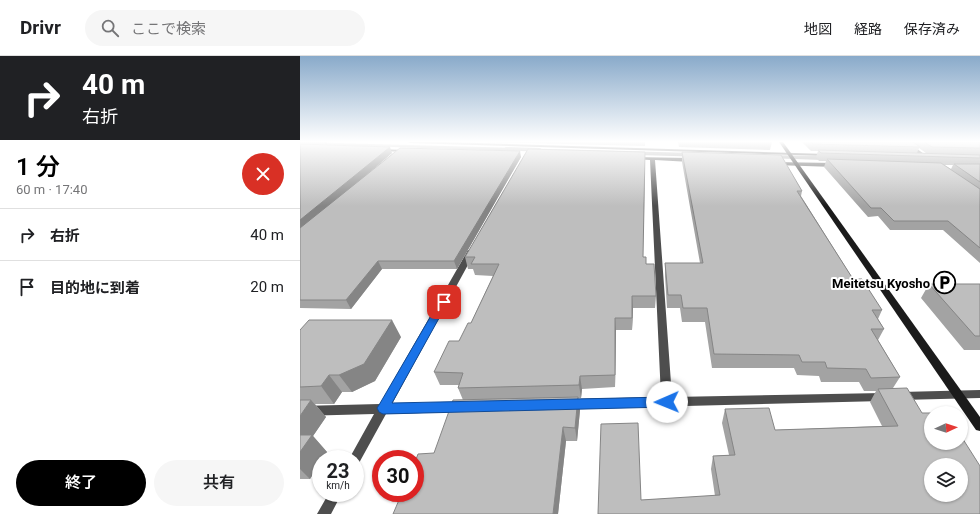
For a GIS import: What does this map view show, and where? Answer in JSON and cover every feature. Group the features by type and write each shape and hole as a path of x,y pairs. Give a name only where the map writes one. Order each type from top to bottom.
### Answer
{"street":[{"path":"652,163 667,402"},
{"path":"797,163 980,426"},
{"path":"832,163 844,165"},
{"path":"360,450 476,244"},
{"path":"557,404 980,394"},
{"path":"300,411 470,406"},
{"path":"324,514 331,502"}],"building":[{"path":"300,163 370,163 300,220"},
{"path":"381,163 513,163 454,261 378,261 346,300 300,300 300,228"},
{"path":"520,163 645,163 643,257 646,257 646,264 654,264 656,296 632,296 632,318 615,318 615,375 580,376 579,385 458,388 463,373 434,372 449,341 459,341 468,323 471,323 499,264 471,264 475,257 465,257"},
{"path":"684,163 786,163 802,191 797,191 853,279 862,279 882,310 872,310 884,329 871,329 900,377 871,378 866,369 827,368 825,362 802,362 799,355 714,354 707,308 683,308 681,295 668,295 665,263 703,263"},
{"path":"831,163 942,163 980,189 980,248 948,221 894,221 881,208 871,208"},
{"path":"954,164 980,164 980,182"},
{"path":"929,284 980,284 980,336 975,336"},
{"path":"309,320 392,320 364,364 339,375 329,375 321,386 300,387 300,330"},
{"path":"907,388 922,413 924,413 924,450 968,450 968,447 980,466 980,514 598,514 601,424 638,423 641,500 720,495 713,456 735,455 725,409 769,408 775,430 898,426 878,389"},
{"path":"578,397 575,428 563,427 553,514 393,514 398,502 424,502 424,454 434,453 453,400"},
{"path":"300,400 311,400 300,416"},
{"path":"300,435 312,435 300,452"}],"place":[{"name":"Meitetsu Kyosho","path":"945,283"}],"route":[{"path":"444,302 383,408 667,402"}]}
